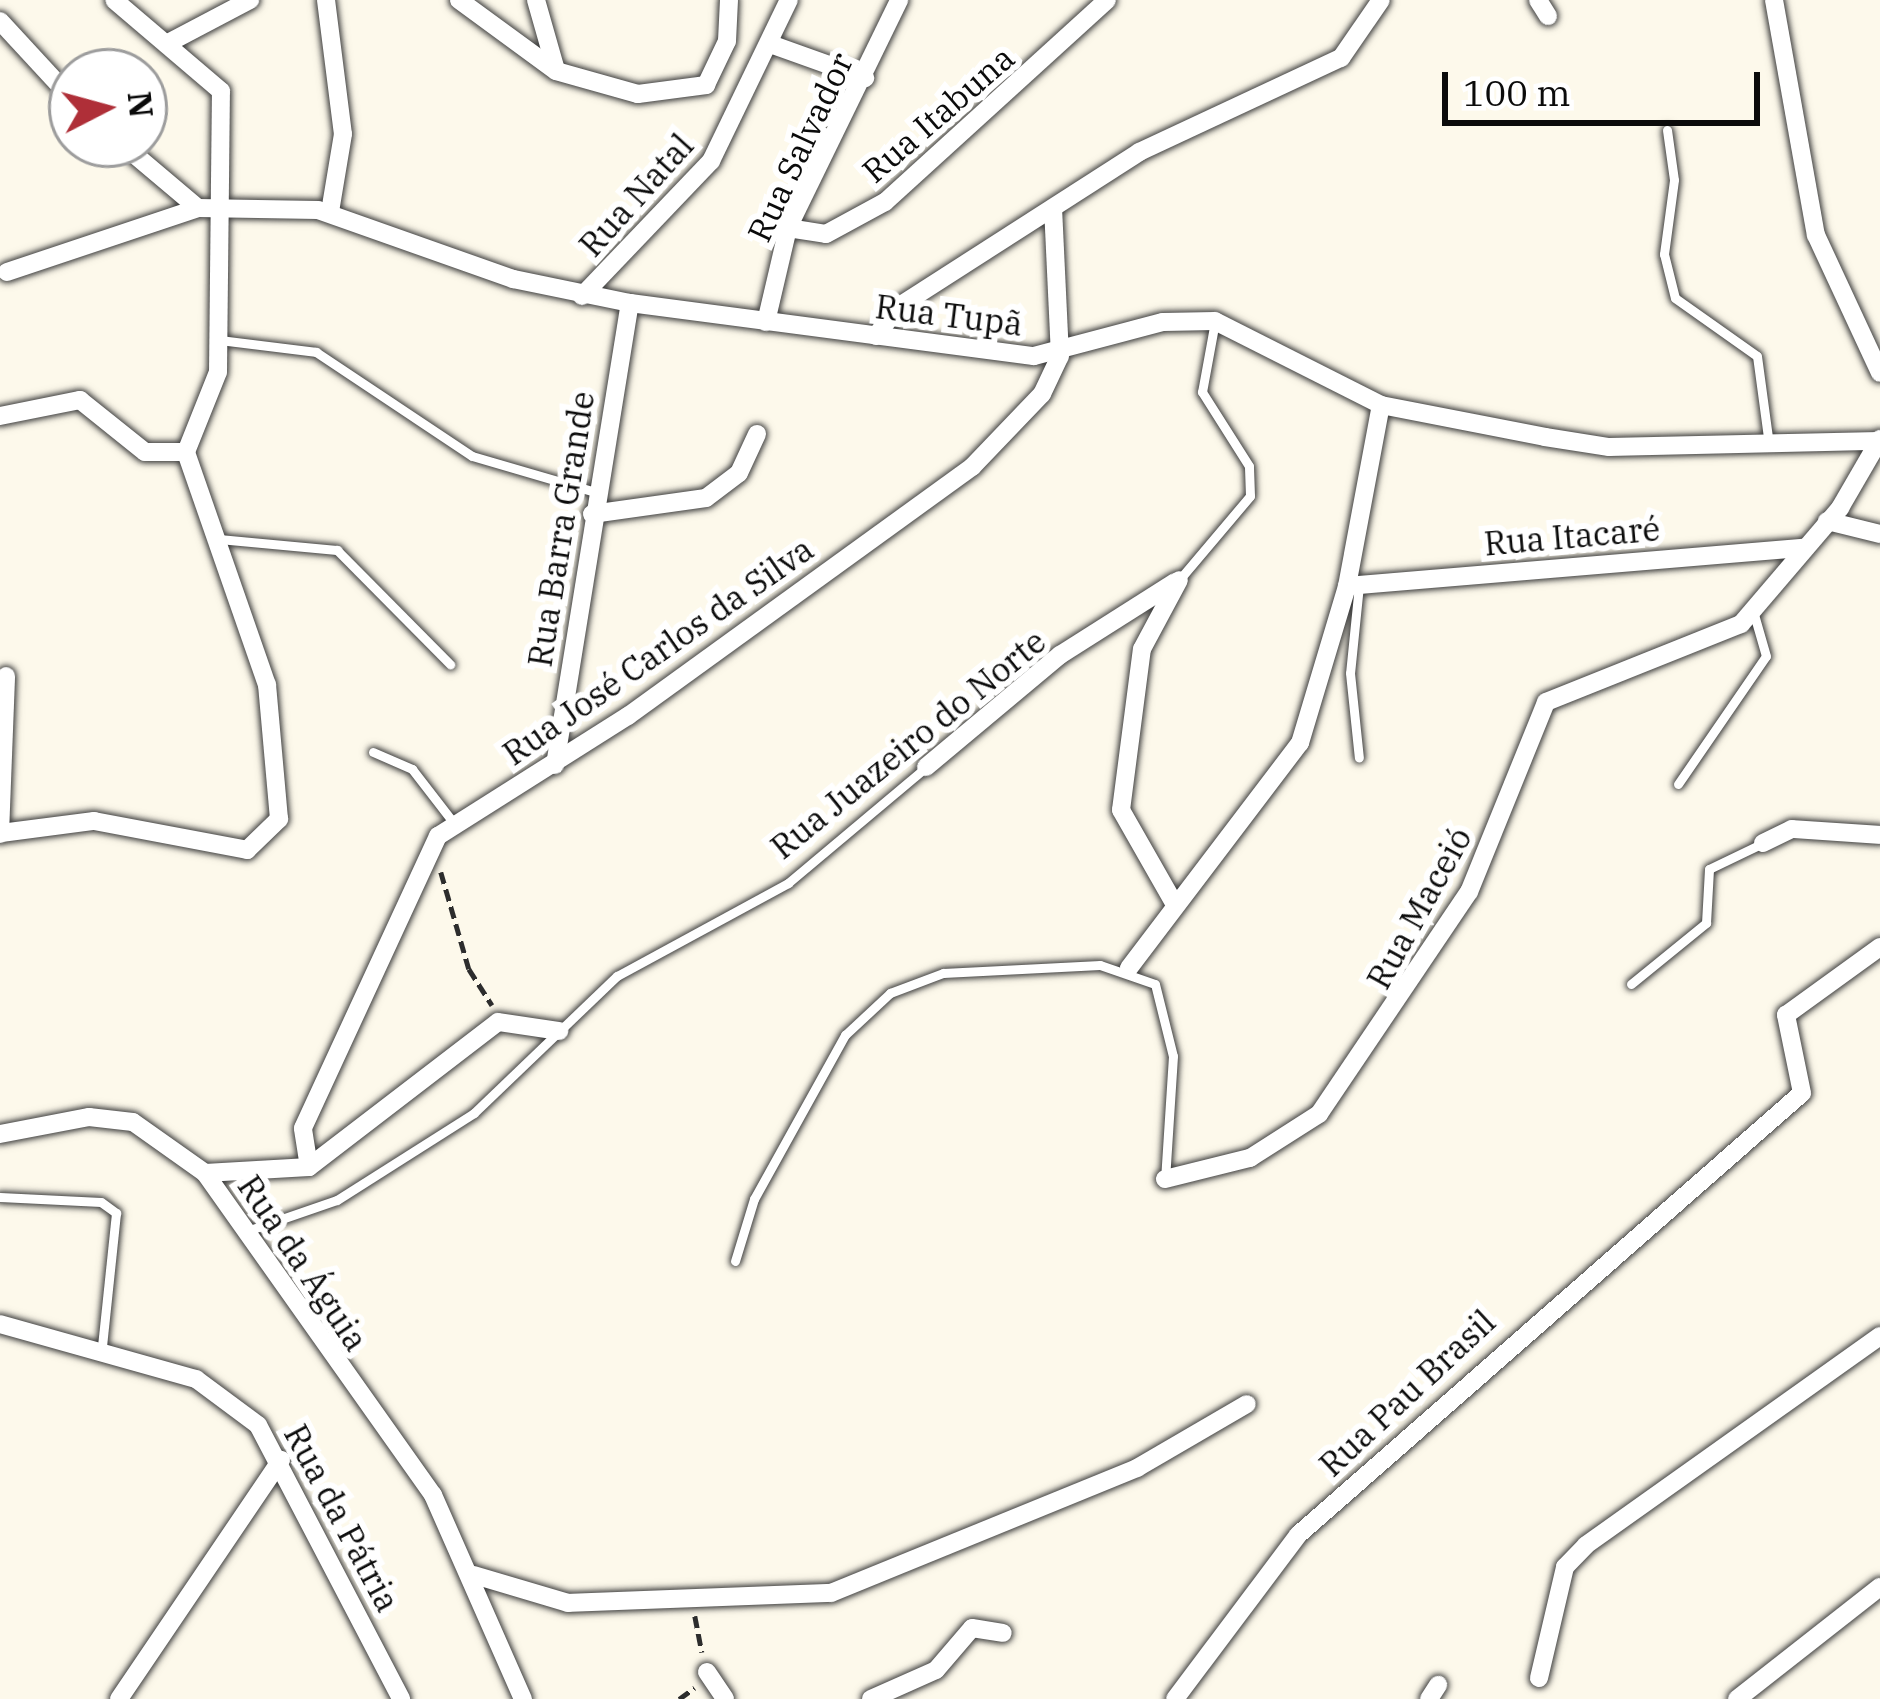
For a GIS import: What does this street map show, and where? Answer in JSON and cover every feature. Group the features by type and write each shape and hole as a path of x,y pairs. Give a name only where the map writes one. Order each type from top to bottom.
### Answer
{"street":[{"path":"6,676 0,833 94,821 226,850 265,840 281,806 280,755 218,539 186,452 220,340 220,91 115,0"},
{"path":"168,43 250,0"},
{"path":"326,0 344,134 330,212"},
{"path":"459,0 556,71 638,94 706,85 727,41 729,0"},
{"path":"536,0 556,71"},
{"name":"Rua Natal","path":"583,296 711,161 773,44 789,0"},
{"name":"Rua Salvador","path":"766,322 788,228 865,78 898,0"},
{"name":"Rua Itabuna","path":"788,228 826,234 885,202 1107,0"},
{"path":"876,336 898,308 1139,152 1341,58 1382,0"},
{"path":"1774,0 1816,235 1880,373"},
{"path":"0,21 48,73"},
{"path":"773,44 865,78"},
{"path":"150,168 198,208"},
{"name":"Rua Tupã","path":"7,272 198,208 330,212 583,296 876,336 1060,356 1163,322 1215,320"},
{"path":"1053,209 1060,356"},
{"name":"Rua Barra Grande","path":"555,765 595,493 630,303"},
{"path":"1215,320 1381,405 1609,447 1880,440"},
{"name":"Rua José Carlos da Silva","path":"310,1167 303,1128 387,965 428,852 453,822 555,765 972,467 1042,394 1060,356"},
{"path":"0,416 80,400 146,452 186,452"},
{"path":"1129,968 1174,903 1284,775 1353,585 1381,405"},
{"path":"592,514 706,498 740,473 757,434"},
{"name":"Rua Maceió","path":"1165,1179 1250,1158 1342,1090 1469,892 1546,702 1725,635 1754,611 1827,521 1880,440"},
{"path":"1827,521 1880,534"},
{"name":"Rua Itacaré","path":"1353,585 1803,548"},
{"path":"1174,903 1121,809 1142,649 1179,580"},
{"name":"Rua Juazeiro do Norte","path":"926,767 1060,655 1179,580"},
{"path":"1762,843 1819,827 1880,836"},
{"name":"Rua Pau Brasil","path":"1175,1699 1298,1535 1712,1161 1802,1093 1786,1015 1880,946"},
{"path":"206,1173 310,1167 505,1019 559,1030"},
{"name":"Rua da Águia","path":"0,1134 88,1117 133,1122 206,1173 433,1495 474,1575 496,1657 523,1699"},
{"name":"Rua da Pátria","path":"0,1324 102,1346 227,1397 281,1460 401,1699"},
{"path":"1539,1678 1564,1568 1586,1545 1880,1336"},
{"path":"474,1575 568,1603 691,1598 881,1580 1137,1468 1247,1404"},
{"path":"119,1699 281,1460"},
{"path":"1737,1699 1880,1587"},
{"path":"871,1699 936,1670 973,1628 1004,1633"},
{"path":"706,1672 724,1699"}],"lane":[{"path":"1667,130 1674,180 1664,254 1675,298 1757,356 1769,446"},
{"name":"Rua Juazeiro do Norte","path":"1179,580 1250,496 1249,466 1202,392 1215,320"},
{"path":"220,340 316,352 472,456 595,493"},
{"path":"218,539 337,550 450,664"},
{"path":"1353,585 1350,673 1359,758"},
{"path":"1678,784 1766,656 1754,611"},
{"path":"373,752 412,769 453,822"},
{"name":"Rua Juazeiro do Norte","path":"244,1232 366,1183 474,1113 617,976 788,883 926,767"},
{"path":"1631,984 1706,923 1709,869 1762,843"},
{"path":"735,1261 791,1123 844,1035 890,992 1020,963 1129,968 1166,1002 1165,1179"},
{"path":"0,1197 101,1202 116,1213 102,1346"}],"path":[{"path":"428,852 475,981 505,1019"},
{"path":"691,1598 706,1672"}]}
